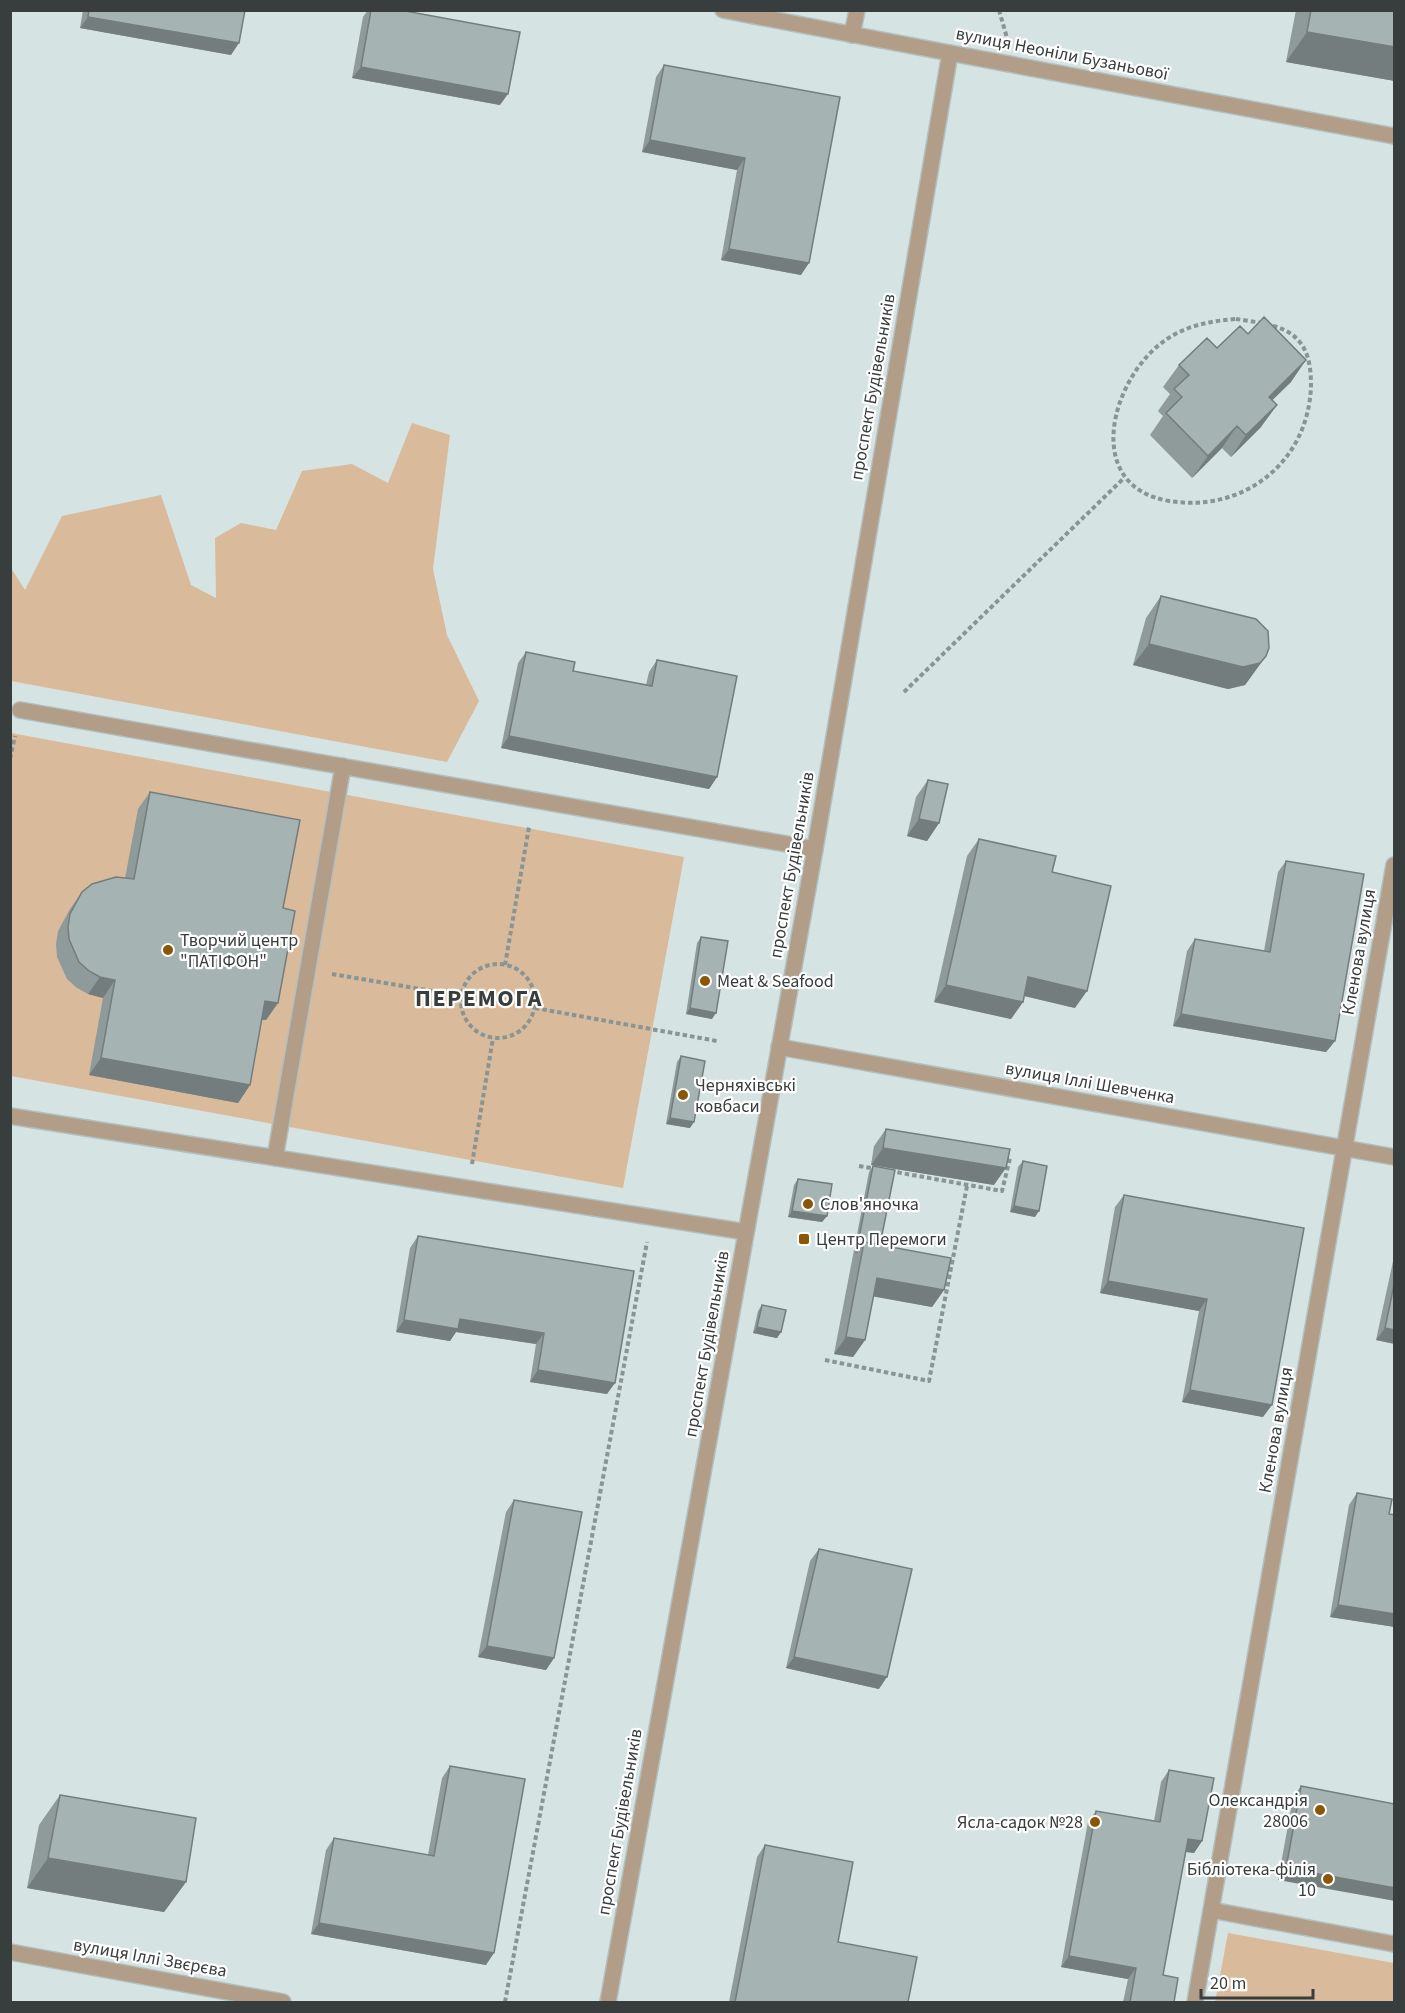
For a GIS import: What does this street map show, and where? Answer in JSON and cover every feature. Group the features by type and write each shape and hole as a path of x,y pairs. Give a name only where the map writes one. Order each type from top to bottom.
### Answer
{"street":[{"name":"вулиця Неоніли Бузаньової","path":"723,10 1395,136"},
{"path":"852,35 857,10"},
{"name":"проспект Будівельників","path":"608,2002 815,849 950,53"},
{"path":"20,710 815,849"},
{"path":"275,1158 344,766"},
{"name":"Кленова вулиця","path":"1195,2002 1395,865"},
{"name":"вулиця Іллі Шевченка","path":"779,1047 1395,1157"},
{"path":"10,1116 747,1232"},
{"path":"1211,1910 1395,1944"},
{"name":"вулиця Іллі Звєрєва","path":"10,1952 283,2002"}],"path":[{"path":"1236,319 1260,322 1296,337 1308,356 1311,378 1310,400 1305,422 1296,441 1284,460 1269,476 1251,488 1230,497 1209,502 1187,503 1145,494 1131,486 1124,478 1118,468 1114,445 1115,420 1122,396 1133,374 1167,339 1188,328 1212,321 1236,319"},
{"path":"904,692 1124,478"},
{"path":"505,965 533,799"},
{"path":"495,964 505,965 513,967 526,977 534,992 535,1008 532,1018 520,1032 502,1038 493,1038 476,1031 468,1024 462,1006 462,996 464,986 477,971 495,964"},
{"path":"308,970 462,996"},
{"path":"535,1008 717,1041"},
{"path":"468,1188 493,1038"},
{"path":"860,1166 1002,1191 1010,1158"},
{"path":"825,1360 929,1381 968,1186"},
{"path":"505,2002 651,1216"}],"shaded area":[{"path":"412,423 450,435 433,569 447,635 479,701 447,762 11,681 11,568 25,590 62,516 161,495 191,585 216,598 215,538 241,523 276,530 302,471 352,464 388,483"},
{"path":"11,733 684,857 623,1188 11,1076"},
{"path":"1228,1933 1394,1963 1394,2002 1215,2002"}],"building":[{"path":"89,10 245,10 239,43 88,17"},
{"path":"371,10 400,10 520,32 508,94 361,67"},
{"path":"1311,10 1395,10 1395,47 1307,32"},
{"path":"664,65 840,97 809,263 729,249 745,158 650,140"},
{"path":"1264,317 1306,360 1269,397 1277,405 1246,435 1237,426 1208,456 1166,413 1182,397 1174,389 1189,375 1179,365 1207,338 1217,348 1240,326 1248,334"},
{"path":"1161,596 1256,619 1268,631 1269,648 1266,656 1260,663 1243,667 1149,644"},
{"path":"526,652 575,662 573,671 652,686 657,660 737,676 717,777 509,736"},
{"path":"928,780 948,784 939,823 919,819"},
{"name":"Творчий центр \"ПАТІФОН\"","path":"150,792 300,820 283,908 295,911 278,1003 265,1001 250,1085 101,1058 115,980 100,977 79,962 69,939 70,914 82,892 92,884 116,877 134,879"},
{"path":"979,839 1056,856 1052,872 1111,886 1087,991 1028,977 1023,1002 946,985"},
{"path":"1286,861 1364,874 1335,1041 1181,1014 1195,939 1270,952"},
{"name":"Meat & Seafood","path":"701,937 728,941 716,1013 690,1008"},
{"name":"Черняхівські ковбаси","path":"681,1056 705,1061 694,1122 670,1118"},
{"path":"886,1129 1010,1149 1006,1168 883,1148"},
{"path":"1023,1161 1047,1166 1039,1211 1014,1206"},
{"path":"873,1166 895,1170 880,1245 864,1242 856,1253"},
{"name":"Слов'яночка","path":"798,1179 832,1184 827,1216 792,1211"},
{"path":"1124,1195 1304,1228 1272,1405 1190,1390 1207,1299 1108,1281"},
{"path":"418,1236 634,1271 615,1383 538,1370 544,1333 460,1319 458,1329 404,1320"},
{"path":"864,1242 951,1258 944,1290 877,1278 865,1340 846,1337"},
{"path":"1395,1280 1395,1330 1385,1328"},
{"path":"762,1305 786,1310 781,1332 757,1327"},
{"path":"1357,1493 1392,1499 1389,1514 1395,1515 1395,1614 1338,1605"},
{"path":"514,1500 582,1512 554,1658 487,1646"},
{"path":"819,1549 912,1569 887,1677 794,1657"},
{"path":"450,1766 525,1779 494,1953 319,1923 334,1838 434,1856"},
{"path":"1169,1770 1214,1778 1202,1841 1188,1839 1163,1975 1178,1978 1174,2002 1130,2002 1136,1968 1069,1956 1096,1811 1160,1822"},
{"path":"1301,1786 1395,1804 1395,1888 1286,1868"},
{"path":"60,1795 196,1818 186,1882 48,1858"},
{"path":"765,1845 853,1862 838,1942 917,1957 908,2002 735,2002"}],"place":[{"name":"Творчий центр \"ПАТІФОН\"","path":"168,950"},
{"name":"Meat & Seafood","path":"705,981"},
{"name":"Черняхівські ковбаси","path":"683,1095"},
{"name":"Слов'яночка","path":"808,1204"},
{"name":"Центр Перемоги","path":"804,1239"},
{"name":"Олександрія 28006","path":"1320,1810"},
{"name":"Ясла-садок №28","path":"1095,1822"},
{"name":"Бібліотека-філія 10","path":"1328,1879"}],"district":[{"name":"ПЕРЕМОГА","path":"479,998"}]}
